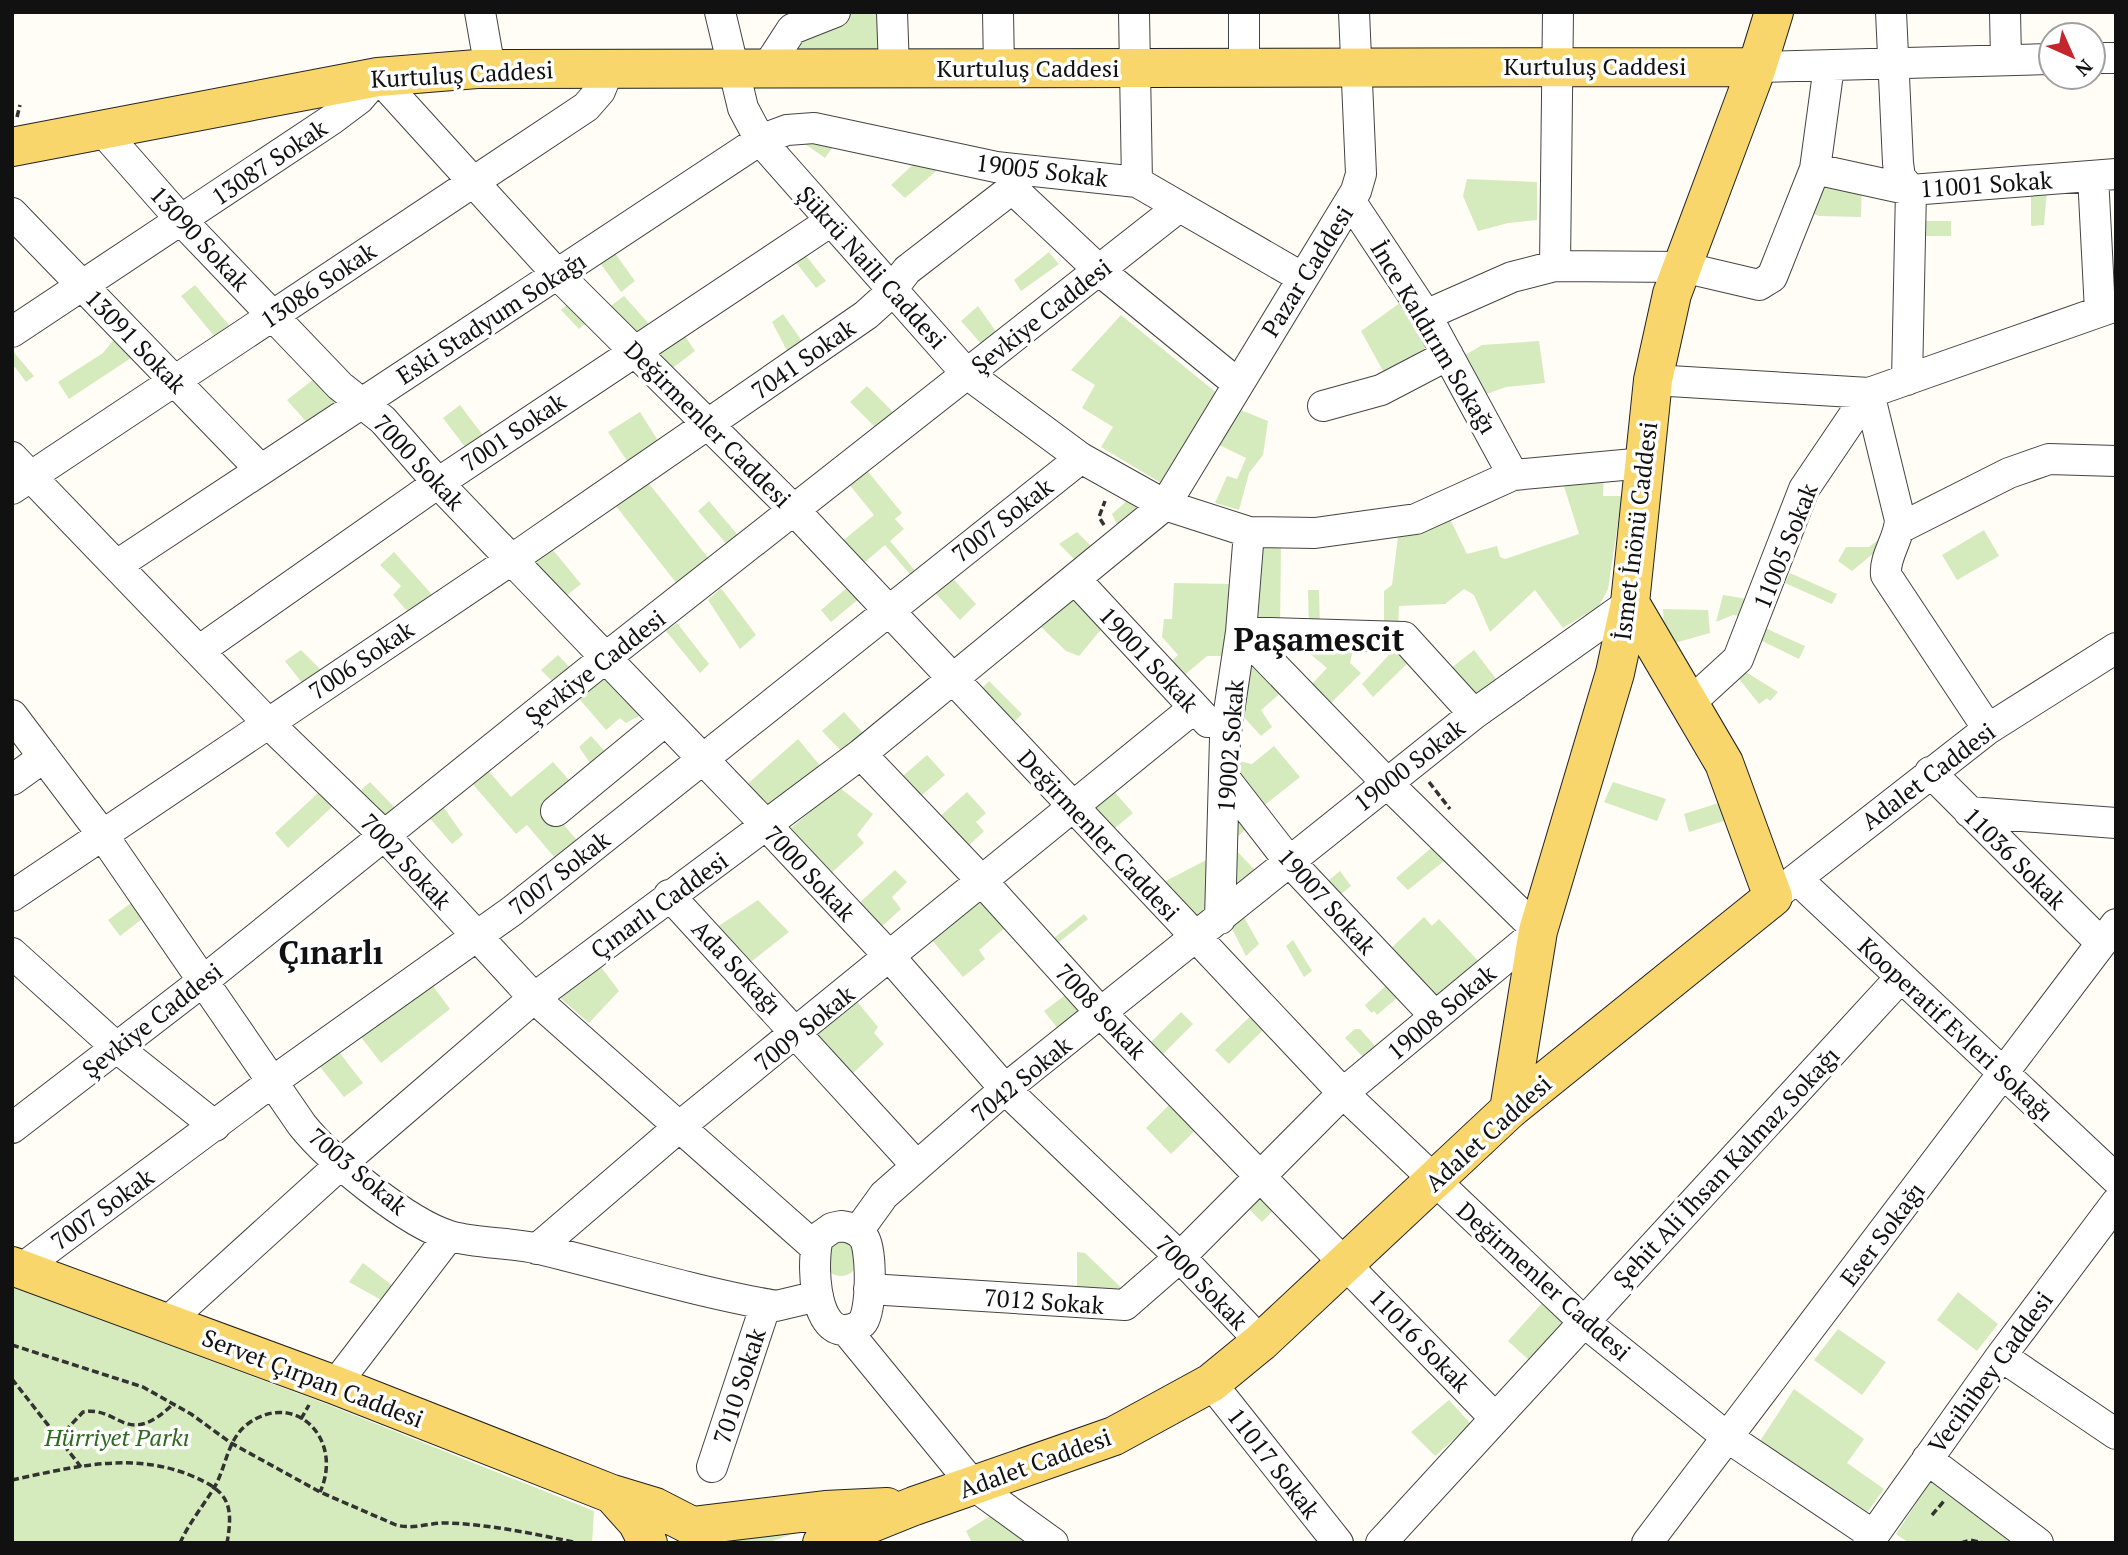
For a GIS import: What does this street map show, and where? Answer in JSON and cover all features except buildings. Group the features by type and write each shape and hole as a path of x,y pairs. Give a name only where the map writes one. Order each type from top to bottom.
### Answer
{"main road":[{"name":"Kurtuluş Caddesi","path":"12,147 378,76 490,69 1559,66 1770,33"},
{"name":"İsmet İnönü Caddesi","path":"1510,1110 1538,931 1615,673 1630,603 1653,380 1672,294 1770,33"},
{"name":"Kooperatif Evleri Sokağı","path":"1630,603 1691,702 1785,888"},
{"name":"Adalet Caddesi","path":"831,1542 914,1506 1114,1436 1211,1383 1261,1342 1510,1110 1785,888"},
{"name":"Servet Çırpan Caddesi","path":"17,1267 335,1385 637,1529 654,1507 698,1532"},
{"path":"698,1532 825,1510 914,1506"}],"street":[{"path":"480,12 490,69"},
{"name":"Şükrü Naili Caddesi","path":"720,12 751,69 743,108 760,140 966,373 1081,458 1165,505 1250,533 1315,533 1397,524 1416,519 1513,475 1645,463"},
{"path":"751,69 792,29 835,12"},
{"path":"892,12 894,69"},
{"path":"998,12 999,68"},
{"path":"1134,12 1137,182"},
{"path":"1244,12 1244,67"},
{"name":"Pazar Caddesi","path":"1165,505 1237,383 1352,201 1361,174 1354,12"},
{"path":"1556,266 1558,12"},
{"path":"1891,12 1891,64 1900,177 1911,190 1907,380"},
{"path":"2005,12 2006,59"},
{"name":"Kurtuluş Caddesi","path":"1770,33 1829,66 2037,59"},
{"path":"1426,315 1512,277 1556,266 1682,267 1759,285 1765,283 1772,276 1815,169 1829,66"},
{"name":"13086 Sokak","path":"18,474 174,381 586,107 600,91 609,69"},
{"name":"Değirmenler Caddesi","path":"378,76 471,183 558,275 795,511 1343,1093 1584,1322 1727,1437 1870,1539"},
{"name":"13087 Sokak","path":"12,332 331,120 359,99 378,76"},
{"name":"19005 Sokak","path":"760,140 787,130 814,128 1013,178 1137,182 1303,278"},
{"name":"13090 Sokak","path":"101,130 181,220 359,404"},
{"name":"Eski Stadyum Sokağı","path":"117,565 760,140"},
{"name":"11001 Sokak","path":"1815,169 1911,190 2105,175"},
{"path":"1653,380 1869,393 2108,309 2105,175"},
{"path":"1013,178 1100,271 1237,383"},
{"name":"7041 Sokak","path":"709,423 866,315 907,270 1013,178"},
{"name":"İnce Kaldırım Sokağı","path":"1352,201 1426,315 1513,475"},
{"name":"Şevkiye Caddesi","path":"12,1128 203,981 604,659 1180,207"},
{"name":"13091 Sokak","path":"12,213 260,469"},
{"name":"7001 Sokak","path":"200,650 438,483 831,221"},
{"path":"1323,406 1381,390 1448,355"},
{"path":"1869,393 1899,506 1900,528 1887,561 1886,575 1988,729"},
{"name":"11005 Sokak","path":"1691,702 1738,659 1804,489 1869,393"},
{"name":"7000 Sokak","path":"359,404 383,420 438,483 604,659 767,826 890,957 1005,1089 1180,1256 1261,1342"},
{"name":"7006 Sokak","path":"12,896 267,722 512,560 709,423"},
{"name":"7007 Sokak","path":"17,1267 512,911 1081,458"},
{"path":"1900,528 2009,473 2049,459 2116,461"},
{"name":"7002 Sokak","path":"18,474 117,565 267,722 385,836 534,998 815,1247"},
{"name":"Çınarlı Caddesi","path":"167,1322 341,1164 534,998 861,754 1165,505"},
{"name":"19002 Sokak","path":"1220,919 1226,738 1241,632 1250,533"},
{"name":"19001 Sokak","path":"1075,579 1194,708 1226,738"},
{"name":"19000 Sokak","path":"1196,938 1288,860 1474,714 1630,603"},
{"path":"1241,632 1404,637 1474,714"},
{"path":"1241,632 1387,783 1538,931"},
{"name":"Adalet Caddesi","path":"1785,888 1988,729 2116,648"},
{"name":"7009 Sokak","path":"537,1249 679,1127 798,1033 1194,708"},
{"name":"7003 Sokak","path":"12,715 102,834 311,1136 341,1164 419,1221 449,1236 537,1249 766,1304 790,1305 818,1296"},
{"path":"556,811 665,721"},
{"name":"7008 Sokak","path":"861,754 982,881 1102,1014 1258,1177 1346,1262"},
{"path":"12,780 44,757"},
{"name":"11036 Sokak","path":"1930,772 1969,812 2108,934"},
{"name":"19007 Sokak","path":"1226,780 1288,860 1435,1016"},
{"path":"1969,812 2116,823"},
{"name":"Kooperatif Evleri Sokağı","path":"1785,888 1901,977 2116,1179"},
{"name":"Ada Sokağı","path":"669,895 916,1165"},
{"name":"19008 Sokak","path":"1343,1093 1538,931"},
{"name":"Eser Sokağı","path":"1647,1543 2108,934"},
{"name":"7042 Sokak","path":"858,1231 884,1195 916,1165 1005,1089 1196,938"},
{"path":"12,953 116,1048 215,1126"},
{"name":"Şehit Ali İhsan Kalmaz Sokağı","path":"1381,1543 1901,977"},
{"name":"7012 Sokak","path":"869,1289 1119,1306 1132,1301 1343,1093"},
{"name":"Vecihibey Caddesi","path":"1870,1539 2001,1356 2116,1203"},
{"path":"850,1227 858,1231 867,1246 869,1289 866,1317 861,1323 846,1330 838,1329 825,1320 818,1296 815,1247 818,1238 832,1228 850,1227"},
{"path":"335,1385 449,1236"},
{"name":"11016 Sokak","path":"1346,1262 1495,1418"},
{"name":"7010 Sokak","path":"712,1467 766,1304"},
{"path":"846,1330 973,1485 1053,1543"},
{"path":"2001,1356 2116,1434"},
{"name":"11017 Sokak","path":"1211,1383 1338,1543"},
{"path":"1927,1460 2038,1543"},
{"path":"637,1529 673,1527 698,1532"}],"path":[{"path":"12,120 17,117 20,105"},
{"path":"1118,479 1099,517 1120,542"},
{"path":"12,1345 143,1387 231,1443 320,1492 408,1529 444,1523 493,1526 578,1543"},
{"path":"12,1379 81,1467"},
{"path":"63,1442 67,1429 83,1412 101,1414 118,1423 133,1425 161,1416 173,1404"},
{"path":"180,1543 215,1486 231,1443 248,1423 260,1416 288,1414 315,1429 324,1443 329,1460 327,1477 320,1492"},
{"path":"12,1480 111,1462 149,1462 215,1486 228,1502 230,1514 227,1543"},
{"path":"1932,1515 1946,1499"},
{"path":"1961,1543 1970,1540 1984,1543"}],"green space":[{"path":"847,12 888,12 889,58 785,50"},
{"path":"818,138 837,141 825,158 805,144"},
{"path":"918,160 943,165 905,198 891,185"},
{"path":"1817,172 1862,182 1861,217 1819,216 1803,209"},
{"path":"1467,179 1537,182 1537,220 1508,223 1478,231 1463,196"},
{"path":"2047,191 2044,225 2031,226 2031,193"},
{"path":"1920,221 1951,221 1951,236 1920,236"},
{"path":"799,247 826,281 816,288 790,255"},
{"path":"612,249 635,281 621,292 598,260"},
{"path":"1049,252 1059,264 1021,291 1014,280"},
{"path":"195,285 229,325 215,337 181,296"},
{"path":"624,296 649,324 629,338 604,311"},
{"path":"575,297 593,317 579,329 561,310"},
{"path":"1404,300 1431,344 1401,365 1383,371 1361,331"},
{"path":"978,306 999,336 984,347 961,321"},
{"path":"783,314 807,348 791,358 772,322"},
{"path":"1121,315 1218,394 1166,486 1101,447 1113,427 1082,408 1095,385 1071,370"},
{"path":"679,327 695,351 670,370 649,348"},
{"path":"115,338 134,356 69,399 58,382 103,353"},
{"path":"1539,341 1545,383 1506,387 1481,396 1457,360 1482,345"},
{"path":"12,350 34,376 26,382 15,367 12,368"},
{"path":"319,375 344,403 310,426 287,400"},
{"path":"867,386 898,417 881,433 850,402"},
{"path":"460,405 485,438 468,451 443,418"},
{"path":"1228,405 1268,421 1263,455 1249,473 1239,510 1215,503 1227,476 1237,479 1246,458 1209,440"},
{"path":"640,412 662,447 631,467 608,432"},
{"path":"865,468 902,513 895,519 904,529 890,541 918,574 913,578 885,545 859,567 840,543 874,515 848,483"},
{"path":"1604,471 1603,496 1622,496 1608,589 1599,606 1563,628 1535,590 1490,632 1474,595 1464,589 1445,604 1399,606 1398,628 1384,627 1384,591 1392,585 1398,537 1450,519 1467,554 1497,546 1500,557 1505,559 1579,534 1562,480"},
{"path":"643,476 713,564 681,589 612,501"},
{"path":"1129,499 1150,506 1121,533 1112,514"},
{"path":"709,501 742,540 731,549 698,511"},
{"path":"1893,528 1886,543 1852,571 1838,561 1846,547 1869,547"},
{"path":"1984,530 1999,556 1957,580 1942,555"},
{"path":"1077,532 1094,549 1077,562 1059,544"},
{"path":"1252,543 1281,544 1280,627 1244,628"},
{"path":"548,544 581,584 562,599 529,559"},
{"path":"394,552 435,598 408,612 393,595 401,586 380,565"},
{"path":"946,571 976,604 960,620 929,586"},
{"path":"1790,573 1837,594 1832,604 1785,583"},
{"path":"1174,583 1229,584 1224,656 1207,656 1180,679 1165,667 1178,655 1162,637 1164,619 1172,619"},
{"path":"850,585 860,598 831,622 821,610"},
{"path":"721,588 756,635 740,649 708,600"},
{"path":"1308,590 1319,590 1320,630 1309,630"},
{"path":"1073,595 1104,626 1079,656 1066,651 1041,627"},
{"path":"1723,595 1754,600 1747,617 1733,615 1716,622"},
{"path":"1663,609 1708,610 1710,633 1671,644 1664,626"},
{"path":"677,623 709,664 700,673 666,631"},
{"path":"1758,625 1805,646 1799,659 1754,637"},
{"path":"1355,639 1350,663 1361,673 1329,705 1311,685 1327,668 1308,652 1312,647"},
{"path":"1399,644 1415,656 1373,697 1362,684"},
{"path":"301,650 321,670 302,683 285,661"},
{"path":"1474,650 1500,684 1476,703 1450,669"},
{"path":"558,655 574,672 558,687 541,670"},
{"path":"1252,661 1284,690 1261,710 1272,727 1261,736 1241,714 1239,670"},
{"path":"1741,669 1778,692 1770,701 1767,698 1759,704 1736,675"},
{"path":"607,671 646,712 626,723 620,718 606,730 576,695"},
{"path":"989,681 1022,714 1007,729 974,696"},
{"path":"844,712 863,733 842,752 822,731"},
{"path":"591,736 614,761 598,774 579,747"},
{"path":"798,739 822,768 767,815 744,787"},
{"path":"1274,746 1300,777 1257,811 1232,781 1234,760 1252,764"},
{"path":"927,755 945,775 914,802 896,782"},
{"path":"553,762 577,789 552,811 582,846 560,864 527,825 516,834 470,781 485,767 511,797"},
{"path":"370,782 400,813 388,825 358,793"},
{"path":"1613,782 1666,799 1657,821 1604,802"},
{"path":"839,787 873,814 857,835 864,843 826,878 784,834"},
{"path":"1110,787 1133,813 1108,834 1085,808"},
{"path":"967,792 986,813 976,822 984,831 964,850 936,820"},
{"path":"318,793 332,807 288,848 275,833"},
{"path":"1725,801 1730,819 1689,832 1684,814"},
{"path":"442,805 463,835 452,844 428,816"},
{"path":"1230,807 1248,827 1230,844 1257,872 1225,903"},
{"path":"1436,844 1449,857 1408,890 1396,878"},
{"path":"1216,855 1216,911 1194,931 1158,885"},
{"path":"895,870 907,882 892,897 901,909 878,930 857,905"},
{"path":"1340,871 1351,886 1335,899 1323,885"},
{"path":"983,896 1008,925 979,950 985,959 963,977 931,939"},
{"path":"758,900 789,932 747,965 714,929"},
{"path":"131,903 142,919 120,936 108,920"},
{"path":"1240,910 1259,944 1246,956 1228,921"},
{"path":"1084,914 1088,919 1053,947 1049,942"},
{"path":"1424,917 1432,926 1439,919 1482,965 1437,1008 1385,954"},
{"path":"1293,940 1312,971 1304,977 1286,946"},
{"path":"598,963 619,991 589,1023 558,996"},
{"path":"427,978 450,1009 381,1063 357,1032"},
{"path":"1388,984 1399,996 1377,1015 1374,1011 1371,1013 1365,1005"},
{"path":"1068,993 1085,1017 1062,1034 1044,1011"},
{"path":"854,998 878,1027 874,1033 884,1044 850,1076 814,1035"},
{"path":"1258,1009 1271,1022 1229,1064 1215,1050"},
{"path":"1181,1012 1193,1024 1160,1057 1148,1045"},
{"path":"1355,1029 1360,1029 1375,1046 1363,1057 1345,1038"},
{"path":"336,1048 363,1083 344,1097 317,1063"},
{"path":"1177,1097 1203,1123 1171,1154 1146,1128"},
{"path":"1266,1189 1280,1203 1262,1222 1248,1208"},
{"path":"841,1242 853,1247 858,1259 853,1271 841,1276 829,1271 824,1259 829,1247"},
{"path":"1077,1252 1085,1253 1129,1295 1077,1288"},
{"path":"363,1263 393,1286 383,1301 349,1282"},
{"name":"Hürriyet Parkı","path":"12,1287 324,1403 594,1511 592,1543 12,1543"},
{"path":"1958,1292 1998,1324 1977,1351 1937,1320"},
{"path":"1544,1301 1567,1322 1531,1362 1508,1341"},
{"path":"1838,1329 1886,1362 1862,1395 1814,1360"},
{"path":"1794,1389 1864,1439 1847,1463 1884,1489 1864,1517 1758,1444"},
{"path":"1449,1400 1471,1424 1435,1456 1411,1432"},
{"path":"1931,1481 1943,1481 2030,1543 1909,1543 1896,1534"},
{"path":"995,1513 1033,1543 972,1543 966,1531"},
{"path":"812,1527 767,1543 738,1543 736,1536"}],"district":[{"name":"Paşamescit","path":"1319,639"},
{"name":"Çınarlı","path":"331,952"}]}
